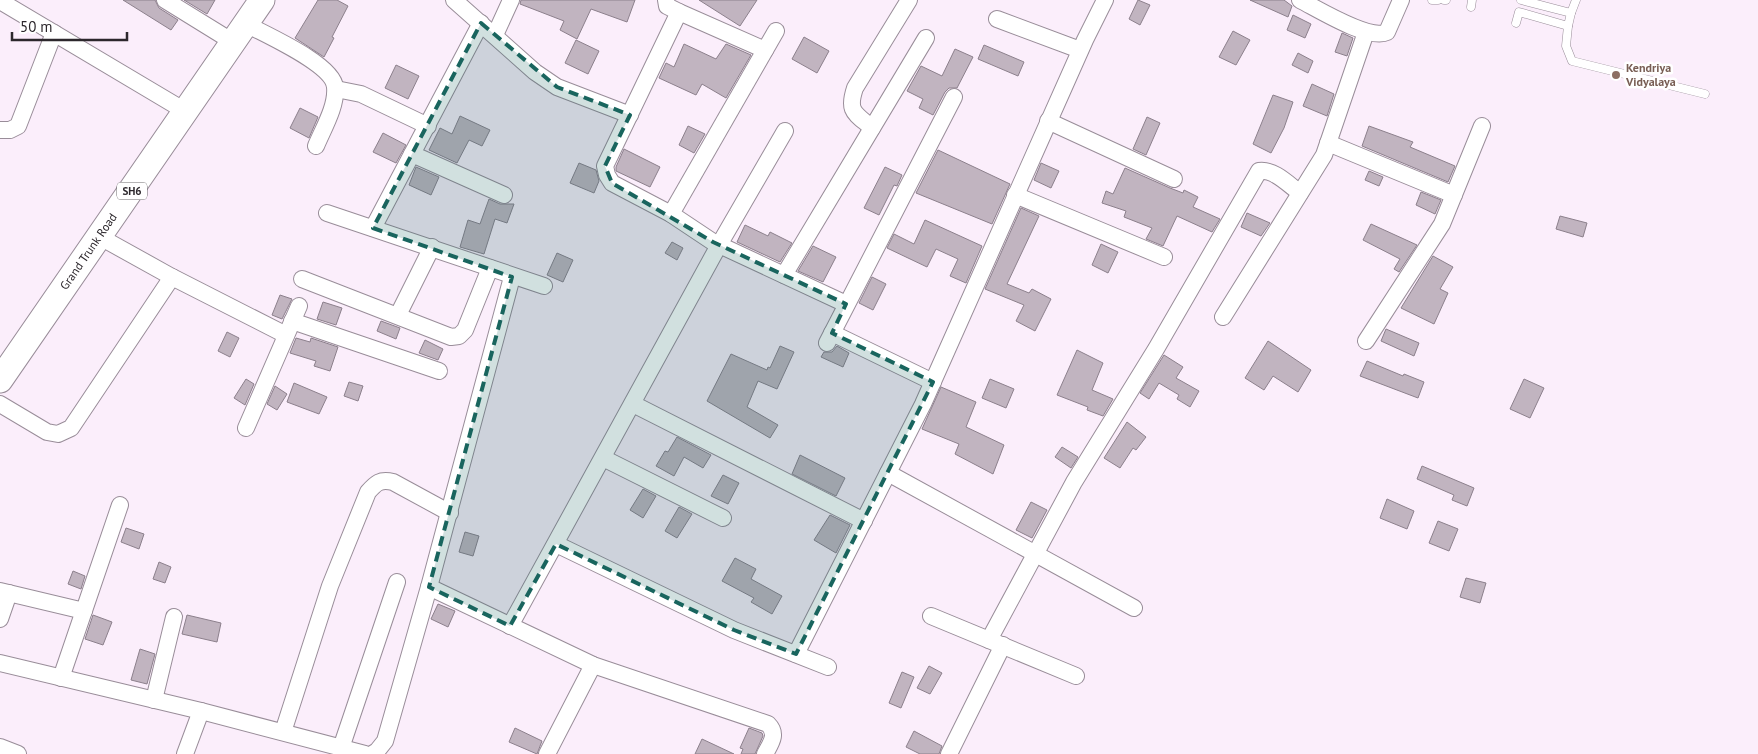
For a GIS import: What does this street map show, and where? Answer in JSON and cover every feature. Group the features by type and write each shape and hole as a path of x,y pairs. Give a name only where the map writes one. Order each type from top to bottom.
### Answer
{"main road":[{"name":"Grand Trunk Road","path":"0,380 262,0"}],"street":[{"path":"165,0 239,33 319,64 334,78 336,89 333,102 316,146"},
{"path":"454,0 535,72 557,87 630,115"},
{"path":"495,35 511,0"},
{"path":"666,0 667,6 764,50"},
{"path":"872,128 853,112 850,103 855,88 909,0"},
{"path":"796,654 933,382 1048,121 1105,0"},
{"path":"1300,0 1366,32 1381,35 1387,32 1401,0"},
{"path":"0,1 185,111"},
{"path":"679,12 605,166 607,175 612,183 671,214 719,245 846,304"},
{"path":"997,19 1080,50"},
{"path":"373,228 481,23"},
{"path":"671,214 776,31"},
{"path":"1223,317 1324,155 1366,32"},
{"path":"0,130 10,130 18,126 54,33"},
{"path":"784,276 926,38"},
{"path":"336,89 360,94 428,126"},
{"path":"933,382 830,338 954,97"},
{"path":"1048,121 1174,178"},
{"path":"1366,341 1442,224 1482,126"},
{"path":"510,626 719,245 785,131"},
{"path":"1328,143 1454,195"},
{"path":"412,154 504,195"},
{"path":"948,754 1036,554 1074,482 1156,349 1259,171 1266,170 1300,193"},
{"path":"1016,195 1164,257"},
{"path":"327,213 432,247 512,277 544,286"},
{"path":"100,237 172,277 289,328 439,371"},
{"path":"398,315 432,247"},
{"path":"302,279 451,337 459,336 465,330 490,268"},
{"path":"0,404 47,432 58,434 70,428 172,277"},
{"path":"372,754 378,751 385,741 450,513 512,277"},
{"path":"246,428 300,306"},
{"path":"633,404 864,521"},
{"path":"603,458 723,518"},
{"path":"888,473 1134,608"},
{"path":"283,732 330,586 368,492 377,482 383,480 392,482 450,513"},
{"path":"61,678 120,504"},
{"path":"556,544 734,630 828,667"},
{"path":"341,748 397,582"},
{"path":"429,587 593,665 768,724 772,729 773,738 765,754"},
{"path":"0,619 5,592 84,611"},
{"path":"931,616 1076,676"},
{"path":"154,700 174,617"},
{"path":"0,663 201,711 364,754"},
{"path":"552,752 593,665"},
{"path":"185,754 201,711"},
{"path":"0,747 18,754"}],"lane":[{"path":"1432,0 1438,0"},
{"path":"1521,0 1571,13"},
{"path":"1576,0 1568,26 1566,46 1572,60 1705,94"},
{"path":"1516,23 1519,12 1568,26"}],"highlighted area":[{"path":"481,23 557,87 630,115 605,166 612,183 713,242 846,304 832,333 933,382 796,654 734,630 556,544 510,626 429,587 512,277 373,228"}],"building":[{"path":"123,0 155,0 159,8 178,20 171,30"},
{"path":"184,0 215,0 207,14"},
{"path":"318,0 337,0 348,6 324,57 295,38"},
{"path":"521,0 635,0 627,22 591,9 577,39 560,30 564,21 520,4"},
{"path":"699,0 757,0 740,26"},
{"path":"1138,0 1150,5 1140,25 1129,19"},
{"path":"1250,0 1284,0 1292,6 1288,17"},
{"path":"1293,15 1311,24 1305,38 1287,30"},
{"path":"1233,31 1250,40 1236,65 1219,57"},
{"path":"1342,33 1353,38 1347,56 1335,52"},
{"path":"804,37 829,51 817,73 792,59"},
{"path":"576,40 599,51 588,74 565,63"},
{"path":"684,44 716,59 726,44 751,55 726,98 702,84 696,95 659,78 666,63 674,67"},
{"path":"984,45 1024,62 1018,76 978,59"},
{"path":"955,49 973,57 957,88 949,88 945,92 933,115 919,108 923,99 907,91 921,66 942,76"},
{"path":"1298,53 1313,61 1308,73 1292,65"},
{"path":"396,65 419,76 408,99 385,88"},
{"path":"1312,84 1334,94 1327,116 1303,106"},
{"path":"1273,95 1293,102 1284,128 1271,153 1253,144"},
{"path":"300,108 318,117 309,138 290,128"},
{"path":"460,116 490,130 482,146 469,140 457,163 429,150 440,128 452,134"},
{"path":"1147,117 1160,123 1146,155 1133,149"},
{"path":"688,126 705,134 694,153 679,145"},
{"path":"1369,126 1413,142 1410,147 1455,166 1448,182 1362,146"},
{"path":"383,133 406,145 396,163 373,152"},
{"path":"624,149 660,167 650,187 616,171"},
{"path":"938,150 1010,184 992,224 916,193"},
{"path":"579,163 596,170 599,181 594,193 570,183"},
{"path":"1041,163 1059,171 1051,188 1034,180"},
{"path":"416,167 439,177 431,195 409,185"},
{"path":"885,167 902,175 897,186 894,185 879,215 864,208"},
{"path":"1125,168 1170,188 1183,193 1184,190 1198,197 1193,207 1220,219 1212,232 1177,216 1163,246 1146,239 1152,228 1124,217 1126,211 1102,203 1106,191 1113,194"},
{"path":"1369,171 1383,177 1379,186 1365,180"},
{"path":"1421,192 1441,200 1435,214 1416,205"},
{"path":"489,199 500,204 514,204 507,223 495,219 484,254 460,247 468,220 480,224"},
{"path":"1021,208 1039,216 1007,284 1029,293 1032,289 1051,299 1035,331 1016,321 1024,305 985,289"},
{"path":"1247,213 1270,223 1261,236 1241,227"},
{"path":"1560,216 1587,223 1583,237 1556,229"},
{"path":"925,220 982,246 966,283 950,276 958,259 936,249 927,267 887,248 894,234 914,244"},
{"path":"1371,224 1417,245 1399,272 1394,269 1400,259 1363,240"},
{"path":"745,225 768,236 770,232 792,243 780,262 737,242"},
{"path":"672,242 683,248 677,260 665,253"},
{"path":"1101,244 1118,252 1108,273 1092,265"},
{"path":"813,246 836,257 823,282 798,271"},
{"path":"557,253 573,260 563,282 547,275"},
{"path":"1433,256 1453,267 1440,289 1448,293 1434,324 1401,308"},
{"path":"872,277 886,284 873,310 859,303"},
{"path":"280,295 292,299 282,319 272,315"},
{"path":"323,302 342,308 336,325 317,319"},
{"path":"381,321 400,328 396,339 377,331"},
{"path":"1386,329 1419,343 1414,356 1381,341"},
{"path":"227,332 239,338 230,357 218,351"},
{"path":"296,338 310,342 311,338 338,347 330,371 314,366 316,361 290,353"},
{"path":"425,340 443,349 438,360 419,353"},
{"path":"1268,341 1311,370 1298,392 1273,376 1264,390 1245,378"},
{"path":"780,346 794,352 777,389 758,381 747,407 778,425 770,438 707,401 731,354 767,370 768,367 770,368"},
{"path":"837,346 849,353 843,367 821,357 824,352 832,352"},
{"path":"1077,350 1103,363 1092,390 1113,399 1103,416 1087,410 1088,407 1057,395"},
{"path":"1164,355 1183,367 1176,378 1199,391 1190,407 1177,399 1179,395 1159,383 1149,399 1140,393"},
{"path":"1367,361 1403,376 1404,374 1424,382 1418,398 1360,376"},
{"path":"246,379 254,384 245,405 234,398"},
{"path":"990,379 1014,389 1006,408 982,398"},
{"path":"1524,379 1544,388 1530,418 1510,409"},
{"path":"349,382 363,386 358,401 344,396"},
{"path":"294,383 327,397 319,414 287,402"},
{"path":"275,386 287,394 277,410 267,404"},
{"path":"941,387 976,402 966,427 1004,445 993,474 955,454 959,444 922,429"},
{"path":"1127,422 1146,437 1136,450 1133,448 1120,468 1104,458"},
{"path":"677,437 711,455 703,468 684,457 674,476 656,466 665,451 668,452"},
{"path":"1062,447 1078,457 1071,468 1055,457"},
{"path":"800,455 845,478 836,496 792,474"},
{"path":"1422,466 1474,488 1467,506 1452,500 1454,495 1417,479"},
{"path":"723,475 739,483 728,504 711,496"},
{"path":"643,489 656,496 643,518 630,510"},
{"path":"1387,499 1414,511 1407,529 1380,518"},
{"path":"1031,502 1047,510 1032,538 1016,530"},
{"path":"679,507 692,514 677,538 665,531"},
{"path":"830,515 850,525 836,553 814,540"},
{"path":"1438,521 1458,529 1449,551 1429,543"},
{"path":"126,528 144,534 139,549 121,542"},
{"path":"465,532 479,536 473,556 459,552"},
{"path":"735,558 756,569 751,579 782,596 772,614 751,602 754,598 722,581"},
{"path":"159,562 171,567 165,583 153,579"},
{"path":"73,571 85,576 81,589 68,584"},
{"path":"1466,578 1486,583 1480,603 1460,597"},
{"path":"438,604 455,611 448,627 431,619"},
{"path":"93,615 112,622 103,645 85,639"},
{"path":"187,615 221,623 217,642 182,634"},
{"path":"140,649 155,654 147,684 131,680"},
{"path":"929,666 942,673 930,694 917,688"},
{"path":"902,672 914,677 901,708 889,703"},
{"path":"515,728 542,741 537,754 509,742"},
{"path":"749,728 762,733 763,736 755,754 741,754 743,749 740,748"},
{"path":"914,731 942,746 939,754 920,754 906,747"},
{"path":"702,739 734,754 695,754"}],"place":[{"name":"Kendriya Vidyalaya","path":"1616,75"}]}
